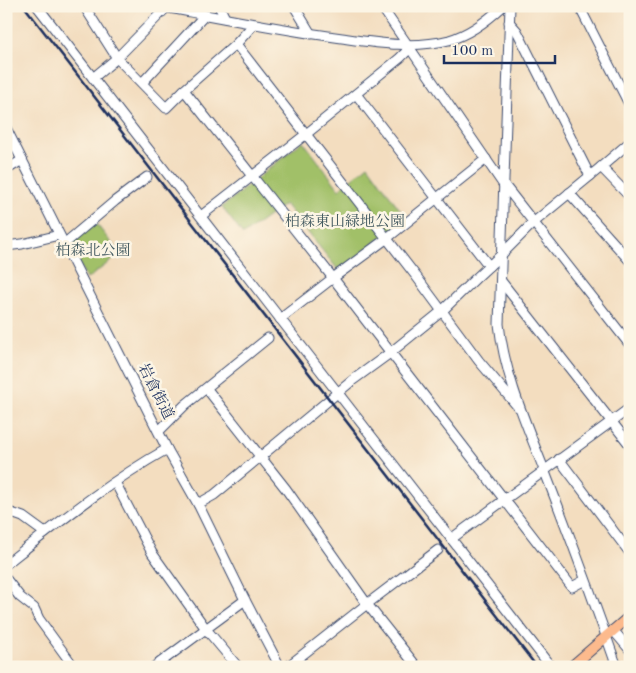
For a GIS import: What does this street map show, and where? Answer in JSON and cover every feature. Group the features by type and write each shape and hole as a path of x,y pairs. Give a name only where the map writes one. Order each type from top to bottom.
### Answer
{"main road":[{"path":"571,667 630,616"}],"street":[{"path":"37,6 550,667"},
{"path":"84,6 117,58 166,108 236,44 254,24"},
{"path":"219,6 225,18"},
{"path":"294,6 311,34"},
{"path":"381,6 505,186 630,345"},
{"path":"93,78 117,58 162,7 311,34 385,44 408,45 435,43 463,35 478,27 503,6"},
{"path":"510,6 499,324 501,342 521,411 585,580 610,633 617,667"},
{"path":"579,6 630,106"},
{"path":"142,83 205,15"},
{"path":"509,22 517,31 590,176"},
{"path":"236,44 416,276 479,361 521,411"},
{"path":"201,216 306,135 400,58 406,52 408,45"},
{"path":"184,90 572,587 585,580"},
{"path":"356,94 489,266"},
{"name":"岩倉街道","path":"6,128 167,449 198,504 280,667"},
{"path":"198,504 214,495 353,380 442,311 533,223 630,142"},
{"path":"280,318 486,159"},
{"path":"6,170 22,160"},
{"path":"602,167 630,197"},
{"path":"64,244 147,177"},
{"path":"569,193 630,261"},
{"path":"6,246 60,235"},
{"path":"501,281 630,445"},
{"path":"159,431 185,405 268,338"},
{"path":"207,388 286,489 367,604 417,667"},
{"path":"451,539 630,408"},
{"path":"6,564 82,505 167,449"},
{"path":"559,459 630,552"},
{"path":"115,482 152,553 206,629 238,667"},
{"path":"6,511 23,518 45,533"},
{"path":"288,667 438,550"},
{"path":"6,579 20,597 34,608 39,619 74,667"},
{"path":"155,666 245,600"},
{"path":"610,633 630,650"}],"green space":[{"name":"柏森東山緑地公園","path":"303,141 339,189 368,165 406,218 339,271 285,204 243,235 222,207"},
{"name":"柏森北公園","path":"94,221 120,254 87,279 68,244"}],"railway":[{"path":"24,6 537,667"}]}
